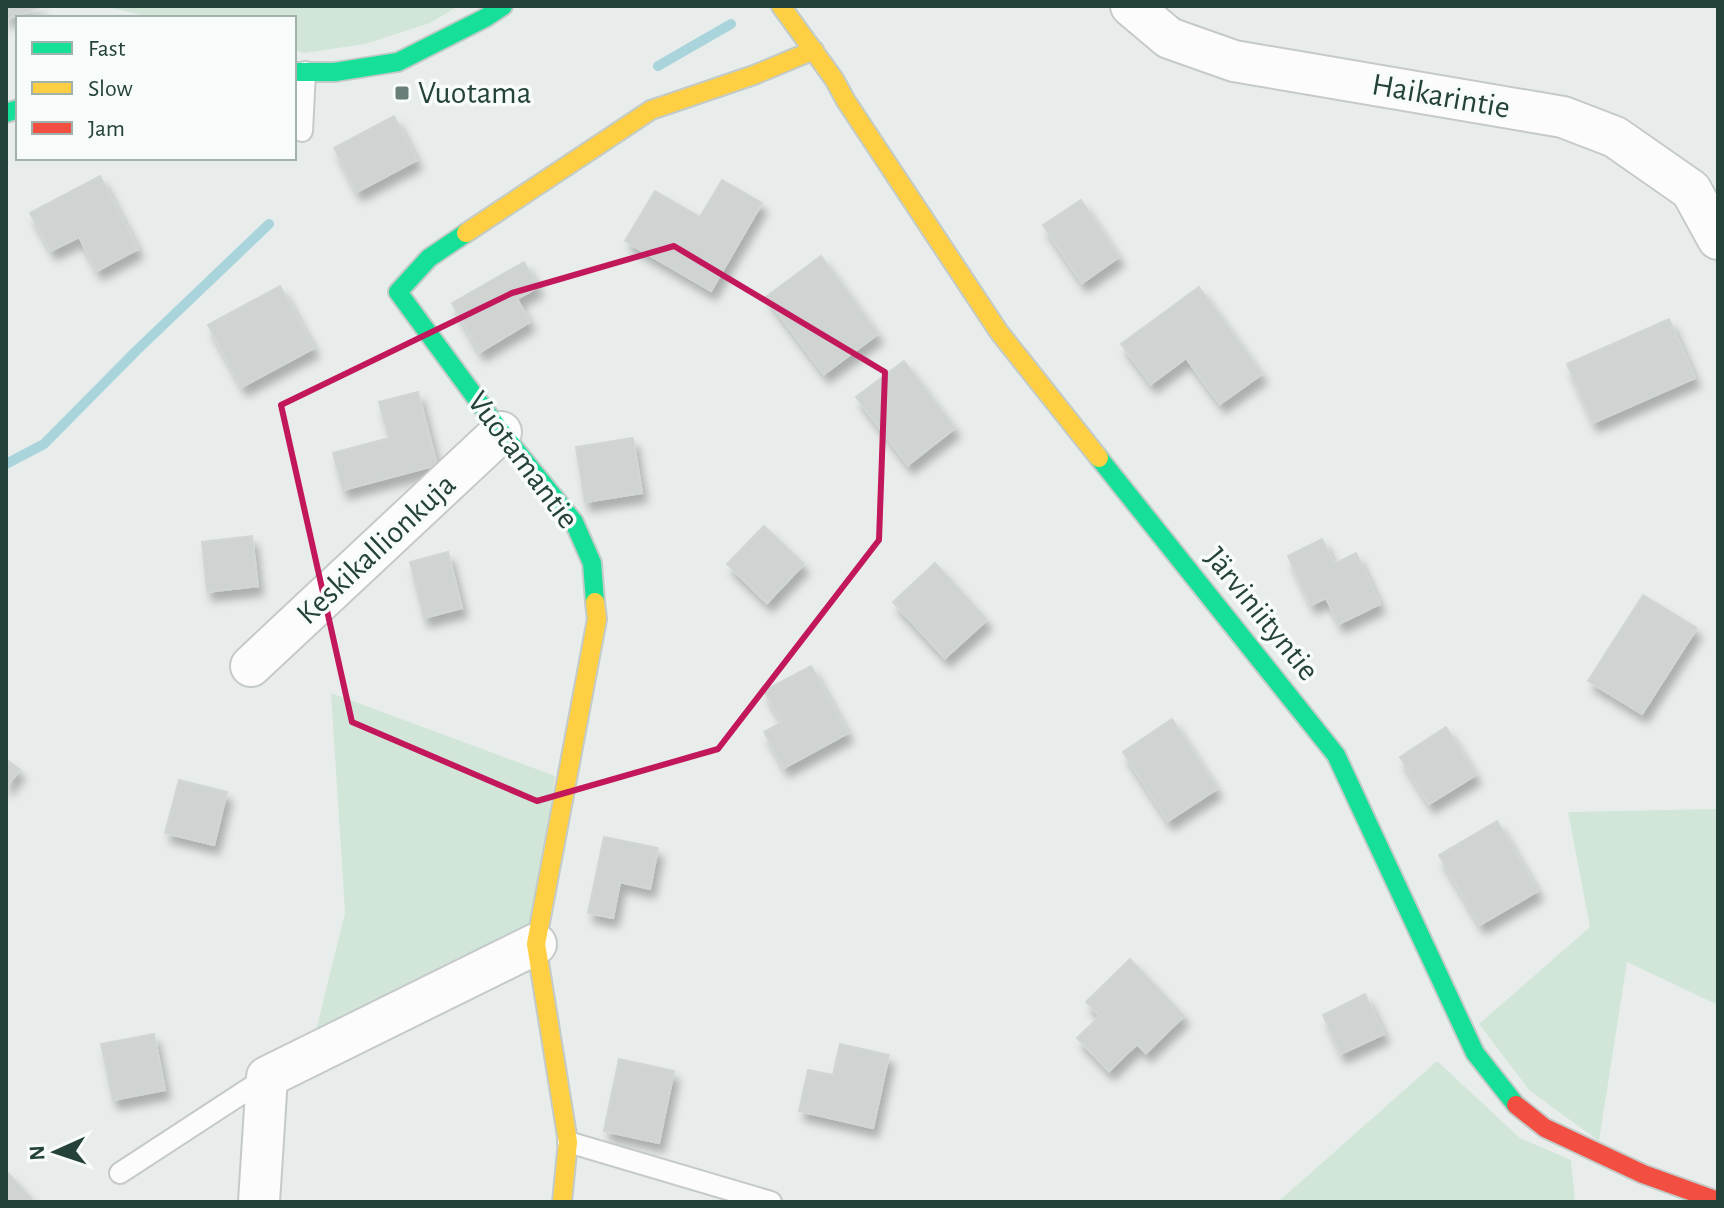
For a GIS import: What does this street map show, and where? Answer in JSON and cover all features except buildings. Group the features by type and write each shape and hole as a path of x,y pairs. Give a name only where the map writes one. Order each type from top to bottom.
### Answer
{"street":[{"path":"300,72 335,72 398,62 503,6"},
{"name":"Järviniityntie","path":"781,6 814,50 999,332 1336,755 1475,1053 1516,1105 1545,1128 1643,1174 1718,1201"},
{"name":"Haikarintie","path":"1131,6 1169,38 1234,61 1563,117 1615,137 1691,190 1718,239"},
{"name":"Vuotamantie","path":"562,1202 568,1142 536,944 597,619 592,563 574,522 501,432 398,292 429,258 651,110 754,75 814,50"},
{"name":"Keskikallionkuja","path":"251,666 501,432"},
{"path":"259,1202 267,1077 536,944"}],"lane":[{"path":"300,72 302,131"},
{"path":"120,1173 267,1077"},
{"path":"568,1142 771,1202"}],"highlighted area":[{"path":"674,246 885,372 879,540 718,749 537,801 352,722 281,405 512,293"}],"green space":[{"path":"103,6 458,6 430,23 365,44 304,53 296,51 296,16 146,16"},
{"path":"331,693 555,776 533,929 306,1071 345,913"},
{"path":"1718,809 1718,1005 1627,962 1599,1141 1530,1091 1479,1024 1590,927 1568,812"},
{"path":"1437,1061 1520,1138 1571,1160 1575,1202 1278,1202"}],"waterway":[{"path":"658,66 731,24"},
{"path":"6,464 44,444 269,224"}],"traffic: fast":[{"path":"296,72 335,72 398,62 503,6"},
{"path":"6,113 16,110"},
{"path":"466,233 429,258 398,292 501,432 574,522 592,563 595,602"},
{"path":"1099,458 1336,755 1475,1053 1516,1105"}],"traffic: slow":[{"path":"781,6 834,79 999,332 1099,458"},
{"path":"466,233 651,110 754,75 814,50"},
{"path":"562,1202 568,1142 536,944 597,619 595,602"}],"traffic: jam":[{"path":"1516,1105 1545,1128 1643,1174 1718,1201"}],"place":[{"name":"Vuotama","path":"402,93"}]}
